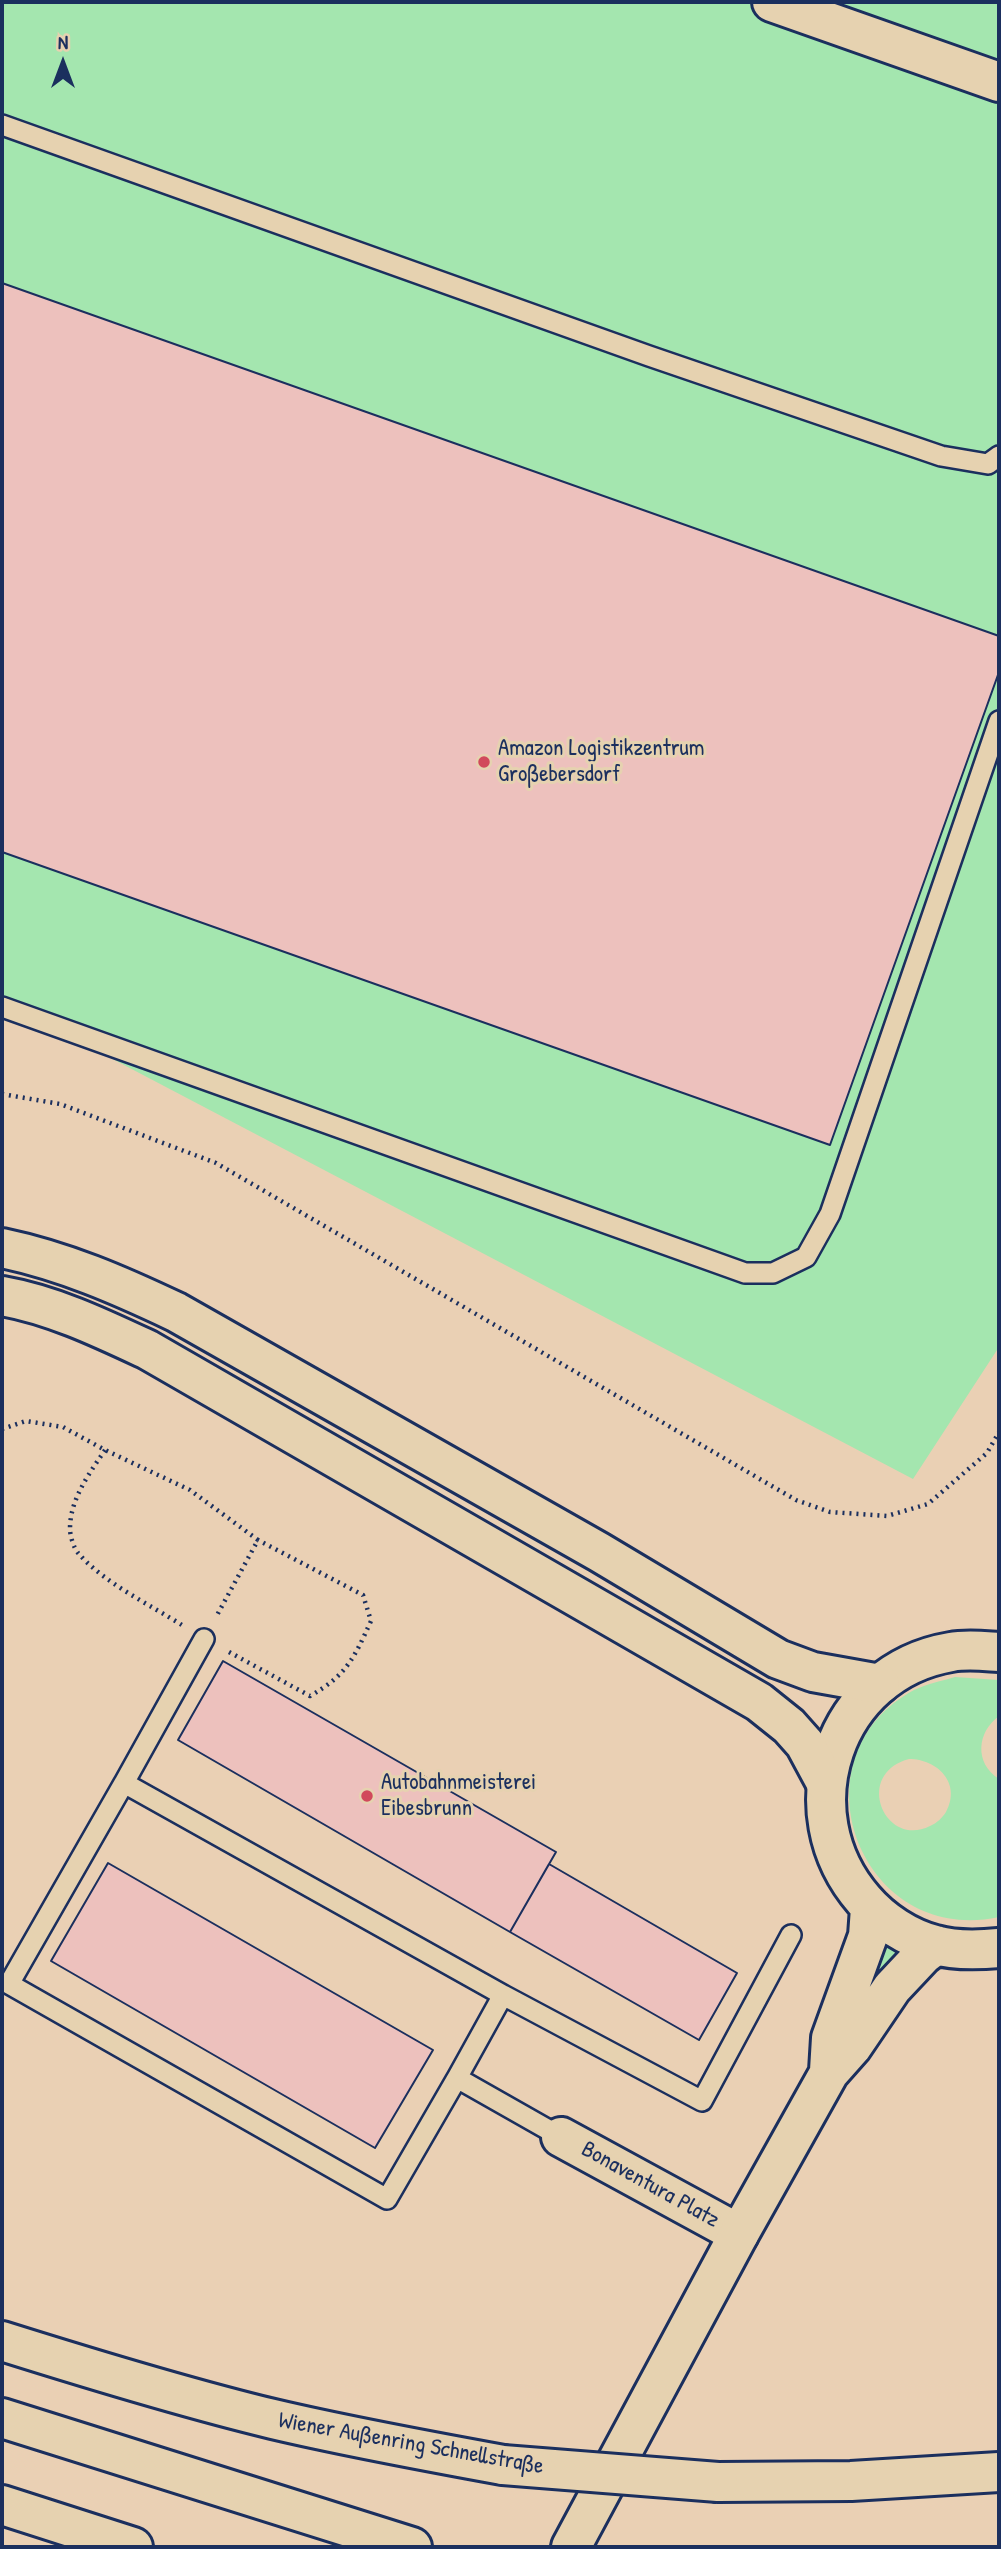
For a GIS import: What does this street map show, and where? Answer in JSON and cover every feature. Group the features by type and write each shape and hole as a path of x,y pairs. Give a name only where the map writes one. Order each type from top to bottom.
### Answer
{"main road":[{"path":"772,2 999,82"},
{"path":"2,1248 60,1262 176,1312 599,1552 778,1659 813,1672 880,1684"},
{"path":"2,1296 53,1309 148,1350 759,1702 789,1726 805,1744 826,1783"},
{"path":"999,1652 951,1652 902,1669 880,1684 859,1705 843,1728 832,1755 826,1783 825,1810 830,1838 839,1864 870,1908 890,1924 912,1937 936,1945 969,1950 999,1948"},
{"path":"829,2073 831,2038 867,1936 870,1908"},
{"path":"571,2547 829,2073 852,2047 892,1988 936,1945"},
{"name":"Bonaventura Platz","path":"561,2137 739,2234"},
{"name":"Wiener Außenring Schnellstraße","path":"2,2332 19,2347 273,2419 503,2465 718,2482 850,2481 999,2472"},
{"path":"2,2418 412,2547"},
{"path":"2,2505 132,2547"}],"lane":[{"path":"2,125 941,456 988,464 999,456"},
{"path":"2,1007 745,1273 773,1273 806,1257 830,1214 999,721"},
{"path":"204,1639 9,1984 387,2199 503,1995"},
{"path":"124,1783 503,1995 702,2101 791,1935"},
{"path":"457,2078 561,2137"}],"path":[{"path":"2,1094 60,1104 216,1163 796,1500 830,1512 887,1516 928,1504 987,1453 999,1432"},
{"path":"2,1429 26,1421 63,1427 104,1450 190,1490 258,1540 363,1595 371,1621 354,1661 330,1685 310,1696 204,1639 115,1584 77,1552 70,1531 72,1510 83,1482 104,1450"},
{"path":"204,1639 258,1540"}],"green space":[{"path":"2,2 999,2 999,1347 913,1479 2,1001"},
{"path":"955,1677 999,1680 999,1716 986,1730 981,1748 985,1765 999,1779 999,1917 950,1919 910,1904 878,1876 857,1840 849,1799 855,1758 876,1720 914,1690","holes":["909,1759 919,1760 937,1768 949,1782 951,1791 946,1812 941,1818 930,1826 914,1830 900,1827 889,1819 882,1807 879,1793 882,1779 892,1767"]},
{"path":"882,1941 902,1953 869,2000 868,1976"}],"building":[{"name":"Amazon Logistikzentrum Großebersdorf","path":"2,283 999,636 999,672 830,1145 2,852"},
{"name":"Autobahnmeisterei Eibesbrunn","path":"223,1661 556,1852 510,1932 178,1740"},
{"path":"108,1863 433,2050 375,2148 51,1961"},
{"name":"Autobahnmeisterei Eibesbrunn","path":"549,1864 737,1973 699,2040 510,1932"}],"place":[{"name":"Amazon Logistikzentrum Großebersdorf","path":"484,762"},
{"name":"Autobahnmeisterei Eibesbrunn","path":"367,1796"}]}
